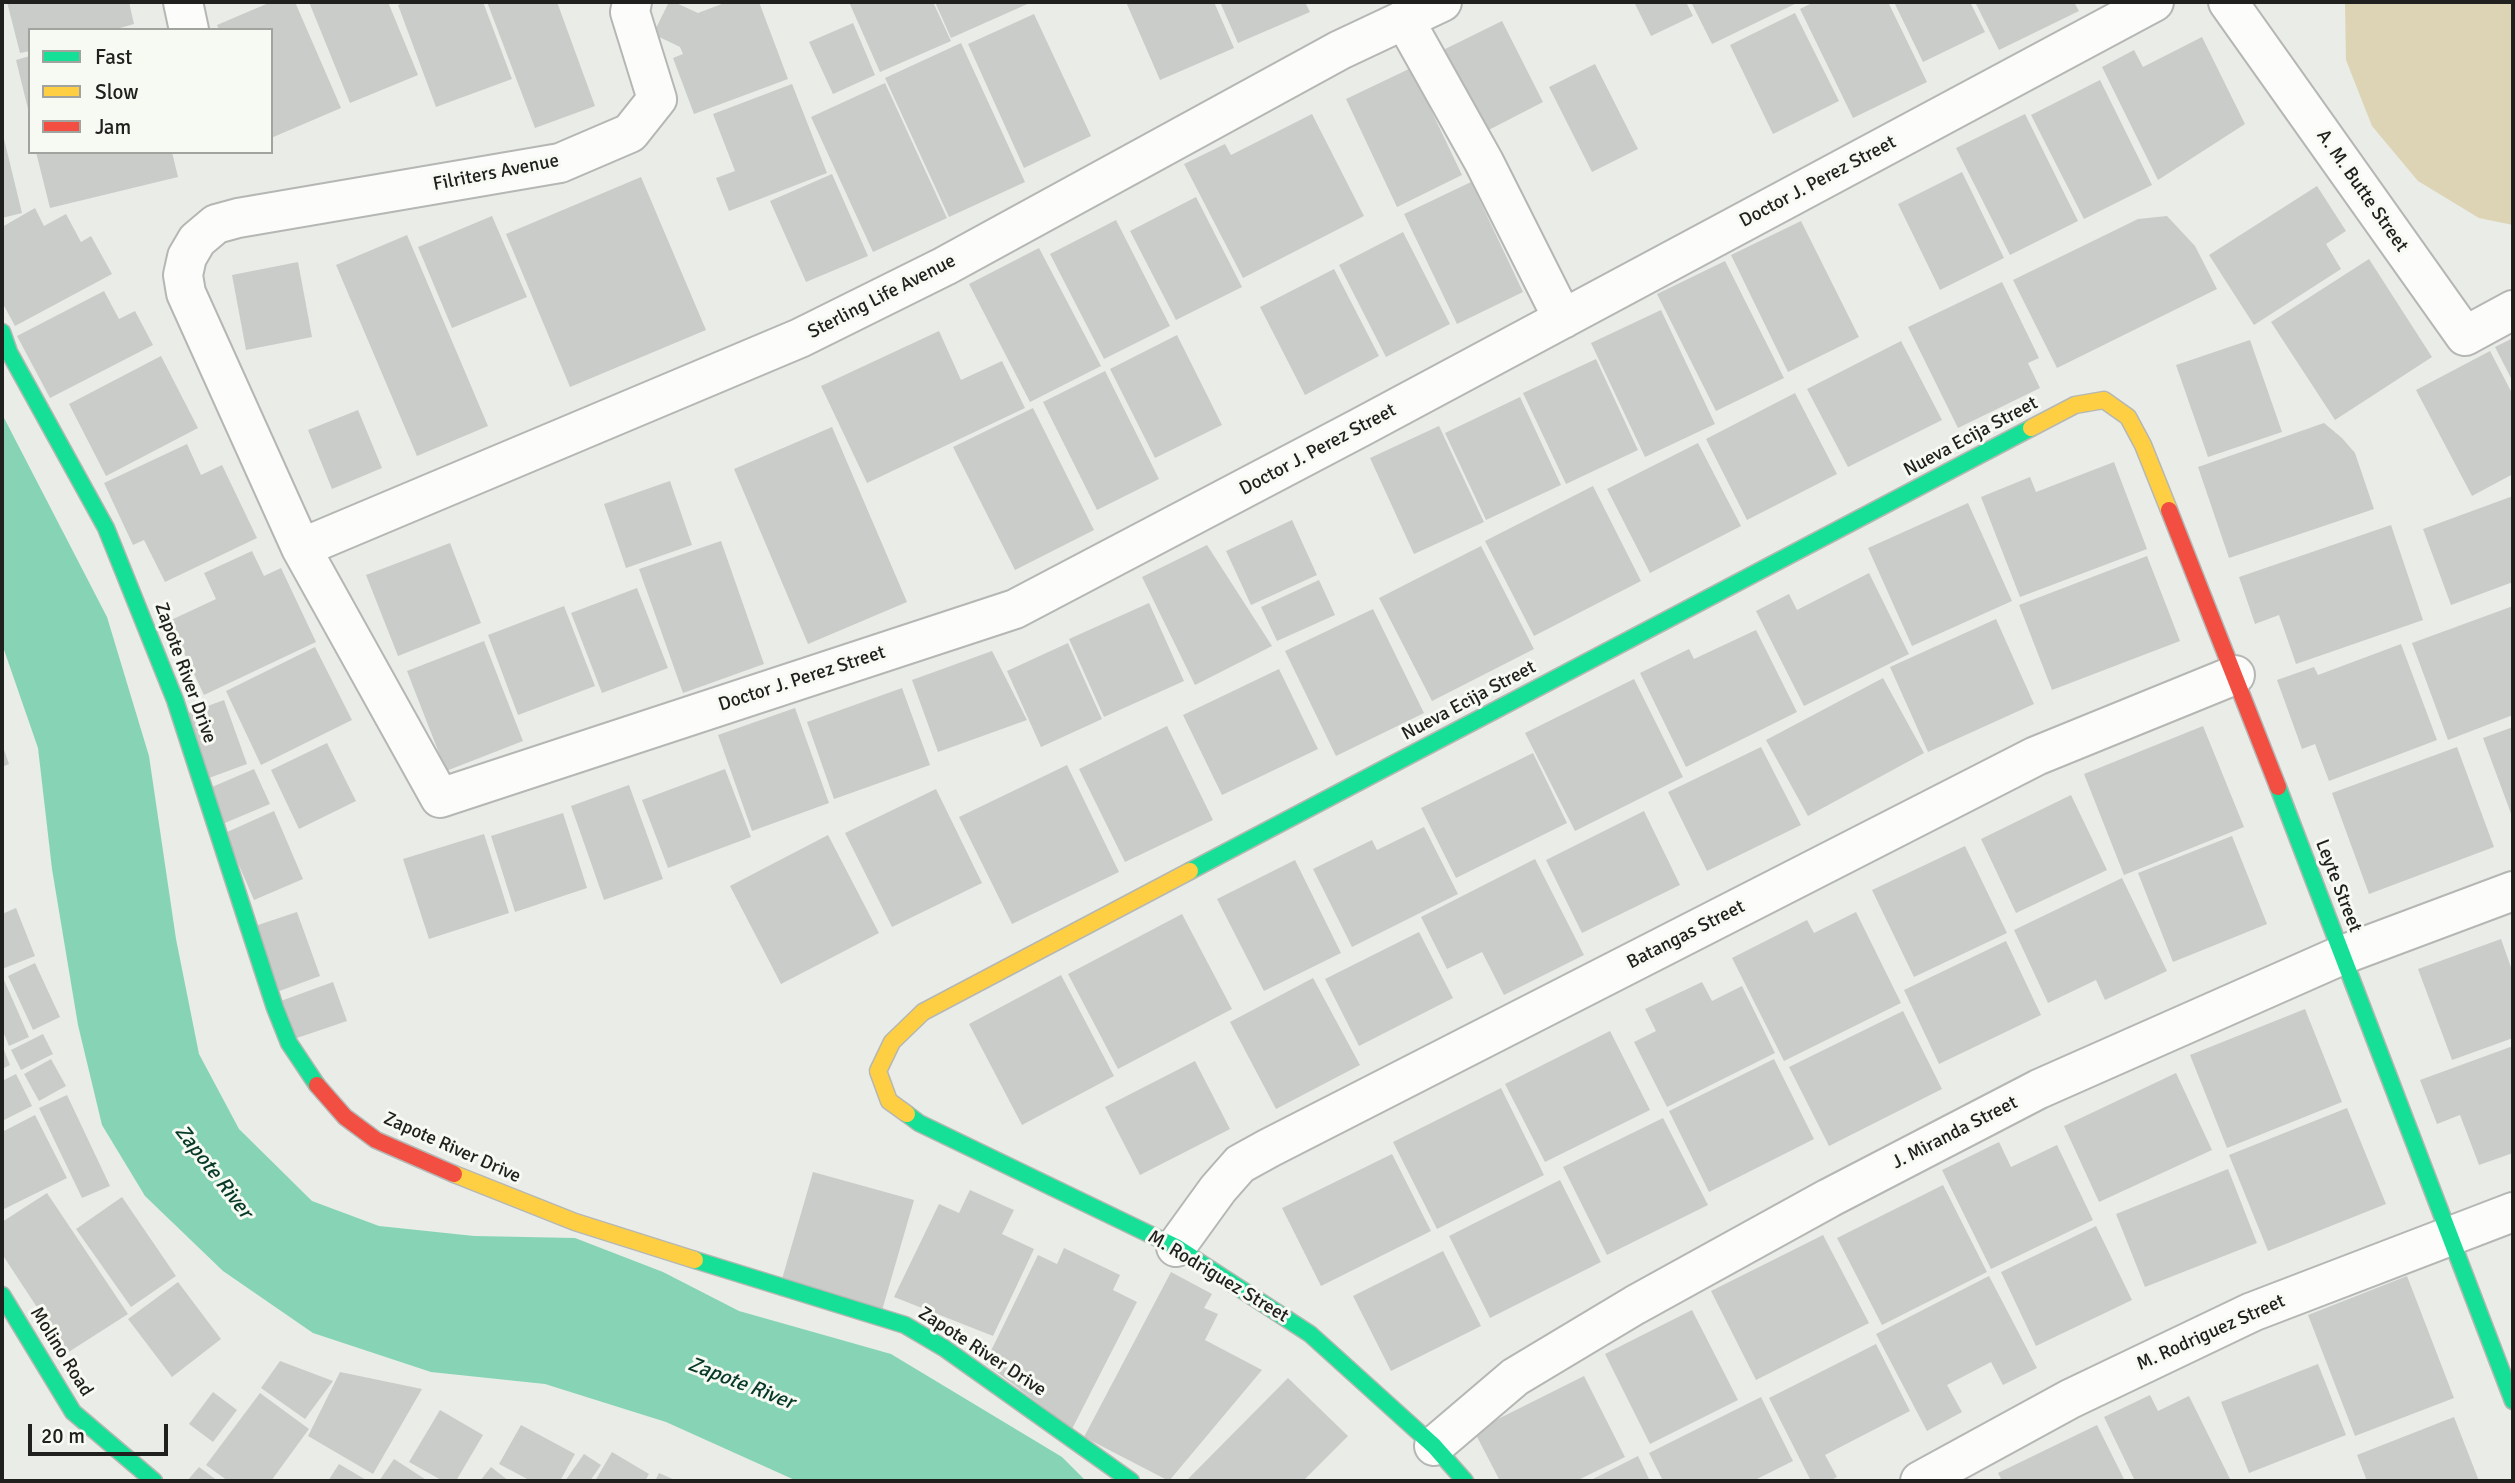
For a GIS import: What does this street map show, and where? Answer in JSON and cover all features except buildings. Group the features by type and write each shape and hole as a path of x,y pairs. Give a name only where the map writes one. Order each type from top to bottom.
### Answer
{"street":[{"path":"183,2 189,28"},
{"name":"Filriters Avenue","path":"301,548 186,293 183,275 187,257 197,240 216,224 238,218 560,163 630,133 657,99 631,12 632,2"},
{"name":"Sterling Life Avenue","path":"301,548 800,338 945,266 1340,50 1442,2"},
{"name":"Doctor J. Perez Street","path":"301,548 440,799 1016,609 2154,2"},
{"name":"A. M. Butte Street","path":"2228,2 2465,336 2513,310"},
{"path":"1404,19 1483,162 1563,319"},
{"name":"Zapote River Drive","path":"2,332 9,352 106,528 175,700 275,1008 289,1043 324,1095 345,1117 376,1140 440,1169 575,1222 905,1325 944,1348 1132,1481"},
{"name":"Leyte Street","path":"2104,400 2128,417 2143,445 2235,675 2513,1401"},
{"name":"Nueva Ecija Street","path":"878,1071 892,1042 923,1012 2075,405 2104,400"},
{"name":"Batangas Street","path":"1175,1247 1240,1164 1269,1148 2036,756 2235,675"},
{"name":"J. Miranda Street","path":"1434,1446 1515,1377 1635,1305 1829,1198 2039,1089 2342,955 2513,891"},
{"name":"M. Rodriguez Street","path":"878,1071 889,1101 919,1123 1175,1247 1310,1334 1434,1446 1465,1481"},
{"name":"M. Rodriguez Street","path":"1920,1481 2070,1399 2252,1312 2513,1212"},
{"name":"Molino Road","path":"2,1295 73,1412 154,1481"}],"shaded area":[{"path":"2345,2 2513,2 2513,225 2479,218 2418,181 2372,126 2346,60"}],"water":[{"name":"Zapote River","path":"2,414 107,617 149,756 176,939 199,1054 239,1129 312,1201 379,1226 474,1236 575,1238 663,1272 739,1311 891,1354 1062,1457 1086,1481 797,1481 666,1422 545,1384 431,1372 313,1333 223,1271 145,1196 102,1125 78,1025 52,869 38,748 2,644"}],"traffic: fast":[{"path":"2,332 9,352 106,528 175,700 275,1008 289,1043 317,1085"},
{"path":"1190,871 2031,428"},
{"path":"2278,787 2513,1401"},
{"path":"907,1114 919,1123 1176,1247 1310,1334 1434,1446 1465,1481"},
{"path":"695,1260 905,1325 944,1348 1131,1481"},
{"path":"2,1295 73,1412 154,1481"}],"traffic: slow":[{"path":"2031,428 2075,405 2104,400 2128,417 2143,445 2169,510"},
{"path":"907,1114 889,1101 878,1071 892,1042 923,1012 1190,871"},
{"path":"454,1174 575,1222 695,1260"}],"traffic: jam":[{"path":"2169,510 2278,787"},
{"path":"317,1085 345,1117 376,1140 454,1174"}]}
